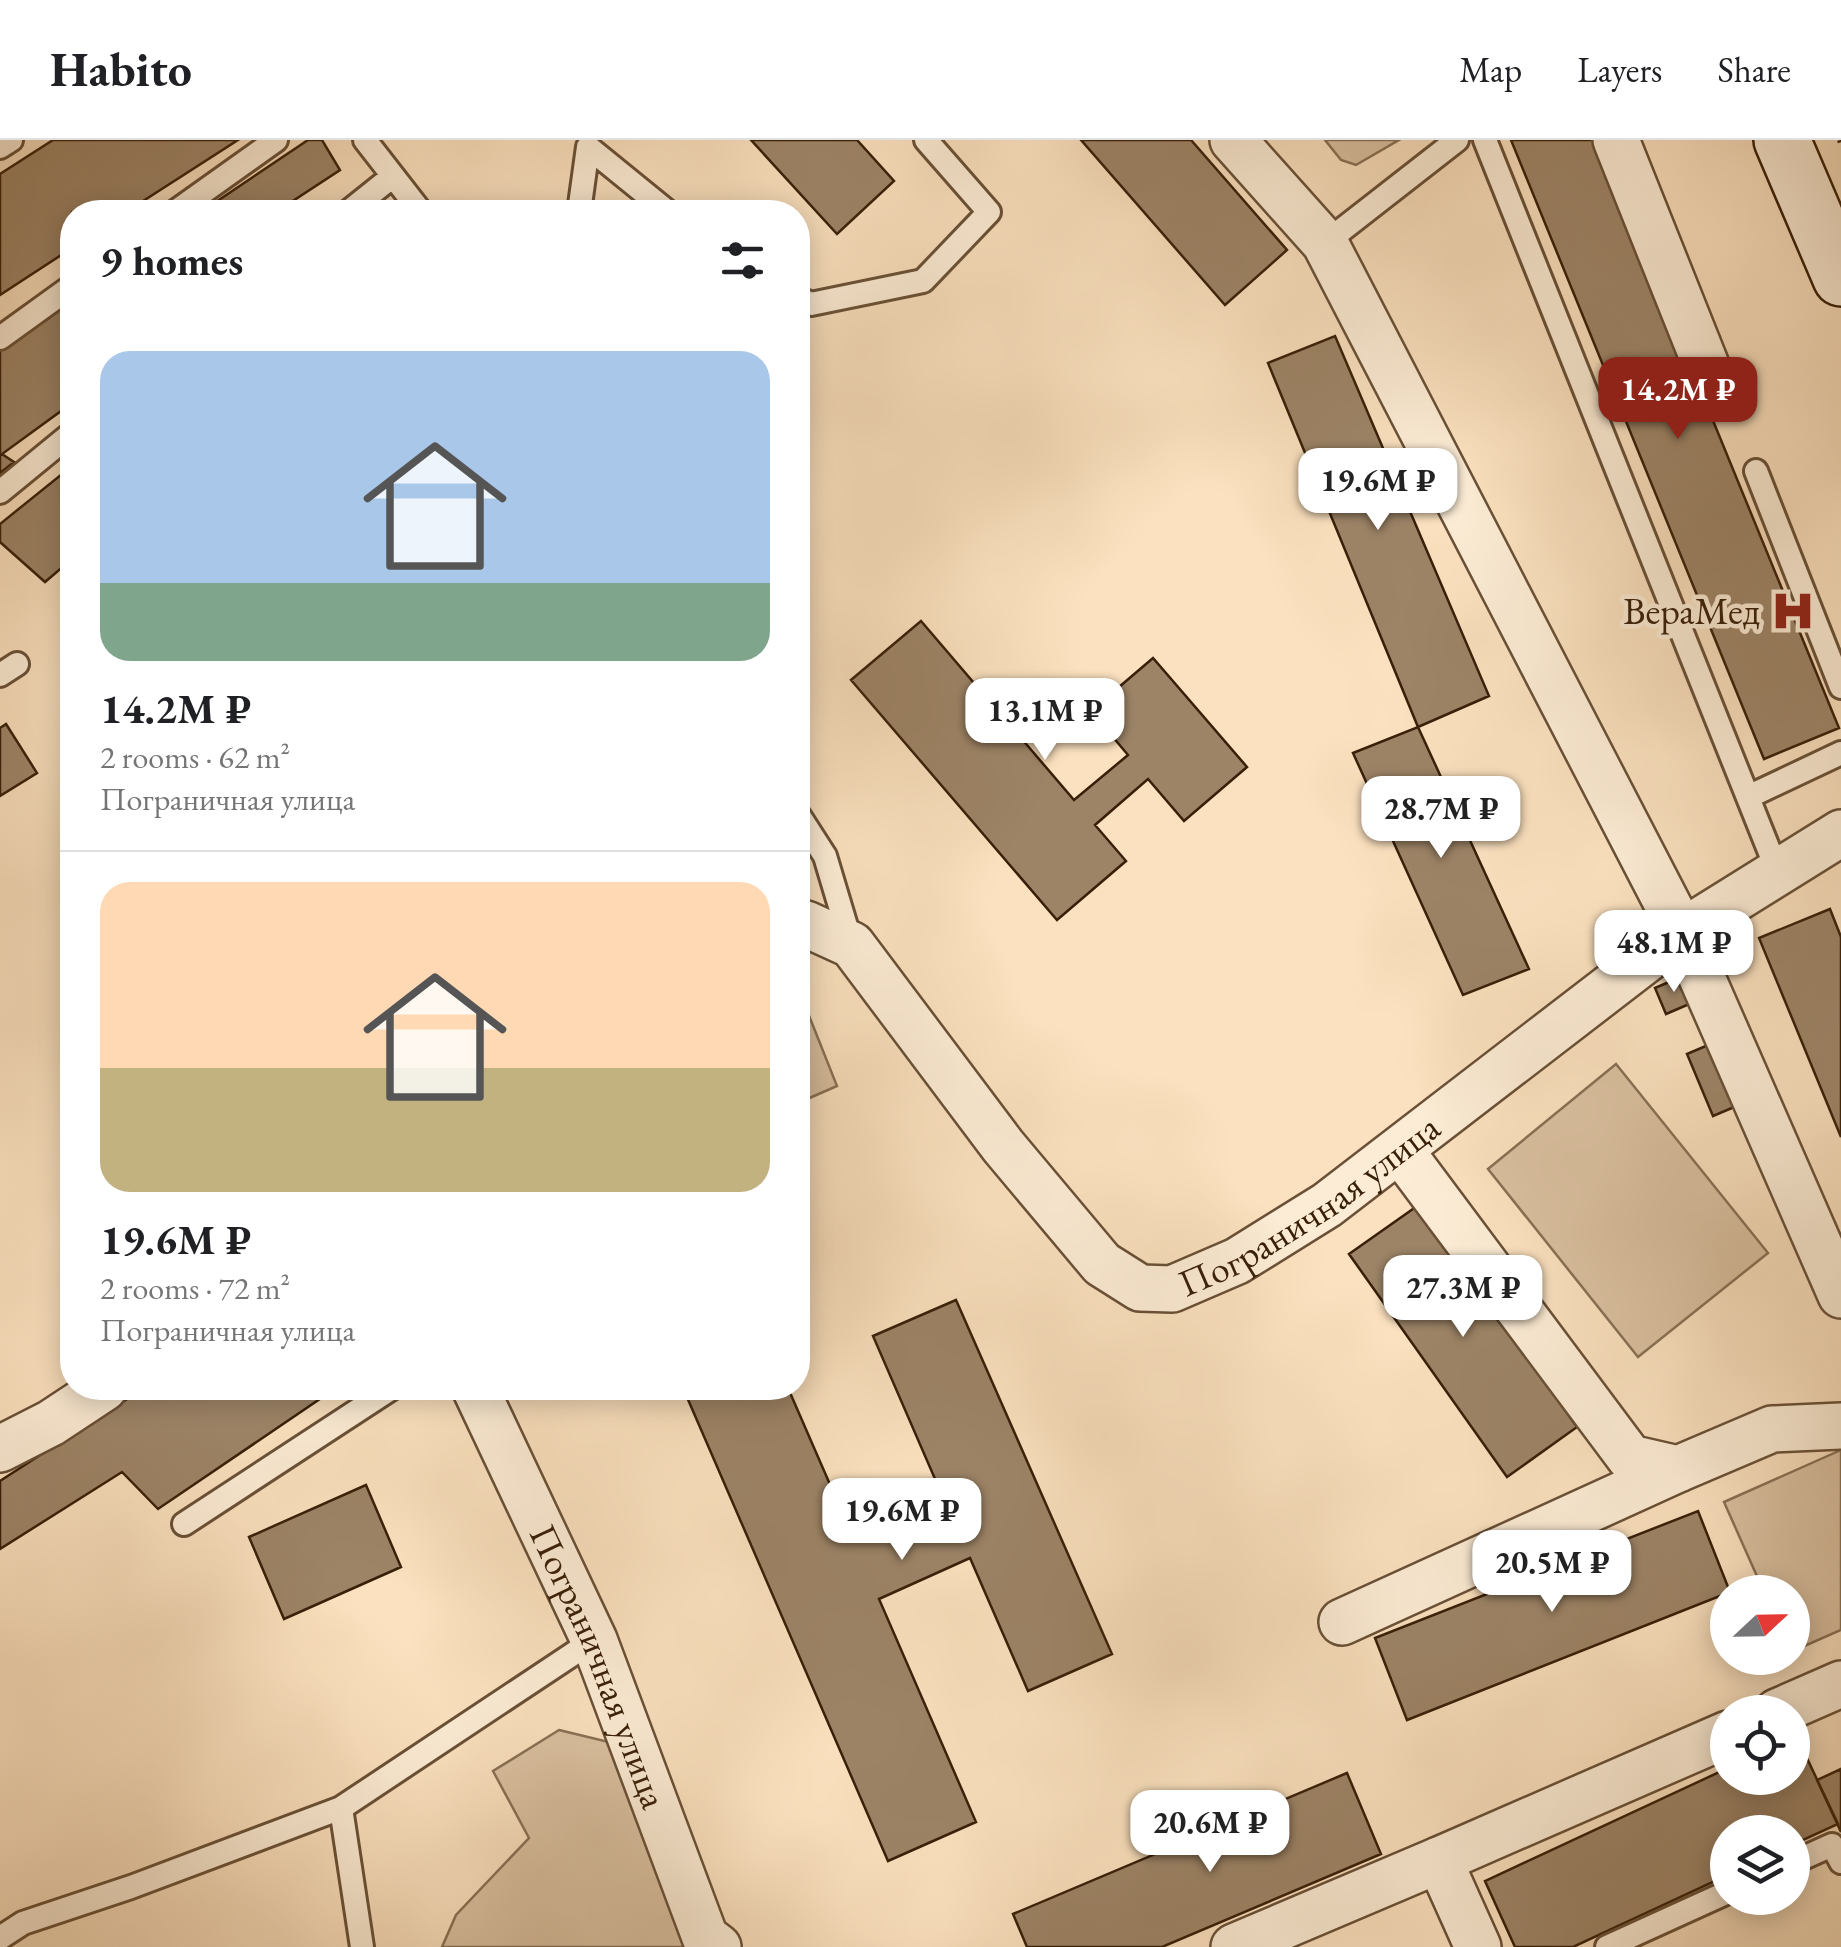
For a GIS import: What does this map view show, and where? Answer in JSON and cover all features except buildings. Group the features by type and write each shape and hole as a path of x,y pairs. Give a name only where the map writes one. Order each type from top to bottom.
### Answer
{"main road":[{"path":"1782,140 1841,278"}],"street":[{"path":"1234,140 1325,243 1682,932 1841,1295"},
{"path":"1616,140 1717,393"},
{"name":"Пограничная улица","path":"810,926 852,945 1028,1176 1102,1264 1140,1288 1172,1289 1237,1261 1327,1205 1682,932 1841,833"},
{"path":"1400,1150 1630,1458 1678,1469"},
{"path":"0,1449 86,1400"},
{"name":"Пограничная улица","path":"481,1400 594,1640 710,1944"},
{"path":"1342,1622 1772,1429 1841,1426"},
{"path":"1810,1698 1841,1684"},
{"path":"1234,1947 1710,1742"},
{"path":"1438,1860 1478,1947"}],"lane":[{"path":"0,147 11,140"},
{"path":"192,200 276,140"},
{"path":"365,140 412,200"},
{"path":"810,304 922,281 989,212 926,140"},
{"path":"1325,243 1457,140"},
{"path":"1485,140 1778,870"},
{"path":"580,200 584,144"},
{"path":"584,144 653,200"},
{"path":"363,200 393,176"},
{"path":"0,338 60,295"},
{"path":"0,492 60,444"},
{"path":"1756,471 1841,687"},
{"path":"1750,796 1841,753"},
{"path":"810,833 825,856 852,945"},
{"path":"184,1524 374,1400"},
{"path":"0,1938 22,1923 131,1887 340,1808 594,1640"},
{"path":"340,1808 362,1947"},
{"path":"1810,1854 1832,1845 1841,1862"},
{"path":"1607,1947 1710,1900"}],"shaded area":[{"path":"1325,140 1399,140 1356,165 1341,160"},
{"path":"810,1018 837,1086 810,1098"},
{"path":"1616,1064 1768,1253 1638,1357 1488,1169"},
{"path":"1841,1450 1841,1630 1810,1644 1810,1575 1756,1575 1724,1502"},
{"path":"559,1730 613,1743 693,1947 442,1947 456,1915 529,1838 493,1771"}],"place":[{"name":"ВераМед","path":"1793,611"}]}
